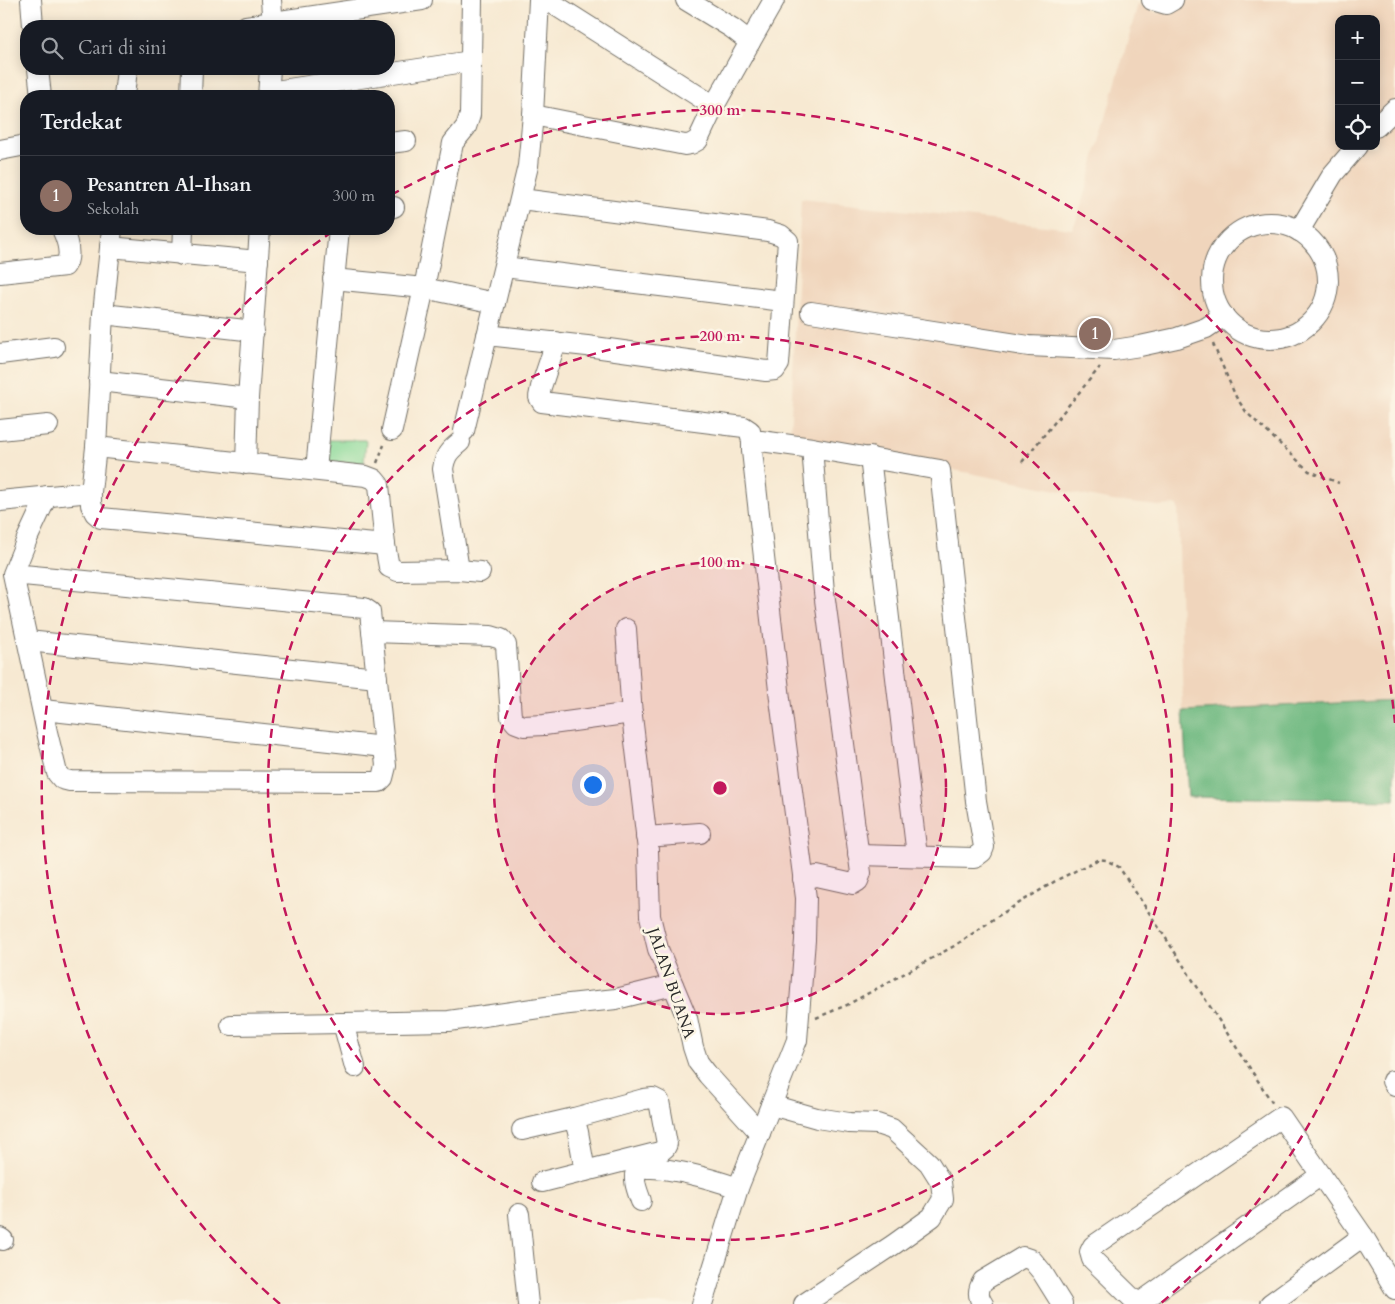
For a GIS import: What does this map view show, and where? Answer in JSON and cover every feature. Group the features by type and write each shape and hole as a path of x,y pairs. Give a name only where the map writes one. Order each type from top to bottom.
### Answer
{"street":[{"path":"30,0 32,20"},
{"path":"271,0 274,20"},
{"path":"299,20 422,0"},
{"path":"392,430 424,288 453,143 466,127 470,115 472,0"},
{"path":"459,570 444,469 445,458 462,437 528,166 533,115 539,0"},
{"path":"547,0 714,106"},
{"path":"686,0 732,28 750,42"},
{"path":"533,115 685,145 690,144 698,140 714,106 774,0"},
{"path":"1152,0 1166,4 1174,0"},
{"path":"395,73 471,61"},
{"path":"39,75 40,90"},
{"path":"125,90 126,75"},
{"path":"191,90 192,75"},
{"path":"268,90 270,75"},
{"path":"293,90 385,75"},
{"path":"1380,123 1395,109"},
{"path":"0,150 20,146"},
{"path":"1299,231 1333,174 1354,150"},
{"path":"487,335 556,342 766,371 775,370 779,364 788,241 782,235 768,231 520,199"},
{"path":"1278,223 1299,231 1316,246 1327,266 1328,288 1321,310 1306,327 1285,337 1262,338 1241,331 1224,316 1214,295 1212,273 1220,251 1234,234 1255,224 1278,223"},
{"path":"1,267 64,266 68,260 68,242 65,235"},
{"path":"182,255 183,235"},
{"path":"246,464 248,398 260,235"},
{"path":"316,470 338,235"},
{"path":"258,261 182,255 111,238 91,506 101,518 384,545"},
{"path":"504,267 783,301"},
{"path":"334,279 424,288 495,303"},
{"path":"811,312 1029,346 1114,350 1177,338 1206,328 1224,316"},
{"path":"104,314 254,331"},
{"path":"556,342 541,387 539,397 542,402 744,427 750,432 752,442 779,689 806,898 805,940 798,1040 738,1188 702,1304"},
{"path":"0,354 54,347"},
{"path":"99,381 248,398"},
{"path":"0,430 48,425"},
{"path":"752,442 761,441 812,448 940,470 976,801 984,847 982,852 974,858 858,855"},
{"path":"96,447 366,476 374,479 379,485 384,545 389,567 398,572 459,570 480,572"},
{"path":"803,880 817,876 853,884 858,881 861,873 824,592 812,448"},
{"path":"870,457 917,856"},
{"path":"0,501 91,492"},
{"path":"13,574 364,608 370,612 386,766 383,778 379,782 70,781 62,779 57,773 13,574 27,539 48,496"},
{"name":"JALAN BUANA","path":"626,629 632,713 646,837 650,916 658,949 687,1018 698,1062 760,1133"},
{"path":"372,632 490,636 501,639 506,645 511,717 516,723 524,726 632,713"},
{"path":"28,641 376,678"},
{"path":"42,710 384,747"},
{"path":"646,837 700,833"},
{"path":"231,1025 449,1021 616,999 673,985"},
{"path":"343,1023 355,1067"},
{"path":"522,1130 644,1099 653,1098 660,1101 667,1141 665,1148 660,1152 634,1163 585,1171 542,1182"},
{"path":"771,1105 817,1118 849,1123 877,1124 892,1129 929,1164 941,1182 943,1199 932,1217 804,1304"},
{"path":"1321,1175 1138,1304 1092,1259 1090,1252 1093,1246 1281,1117 1321,1175 1363,1236 1395,1289"},
{"path":"574,1118 585,1171"},
{"path":"634,1163 642,1168 668,1169 738,1188"},
{"path":"634,1163 636,1185 641,1201"},
{"path":"519,1214 528,1304"},
{"path":"1270,1304 1363,1236"},
{"path":"983,1304 978,1293 983,1281 1023,1257 1032,1260 1042,1272 1062,1304"}],"path":[{"path":"1206,328 1236,397 1247,414 1309,471 1339,483"},
{"path":"1022,462 1114,350"},
{"path":"374,479 379,454 392,430"},
{"path":"798,1025 847,1005 956,944 1057,880 1099,859 1106,860 1119,868 1281,1117"}],"shaded area":[{"path":"1178,0 1395,0 1395,701 1183,711 1178,505 1158,506 1113,501 790,438 801,199 1072,229 1078,217 1138,4 1159,14"}],"green space":[{"path":"329,440 366,440 364,463 329,462"},
{"path":"1395,700 1395,800 1188,797 1183,711"}],"place":[{"name":"Pesantren Al-Ihsan","path":"1095,334"}]}
